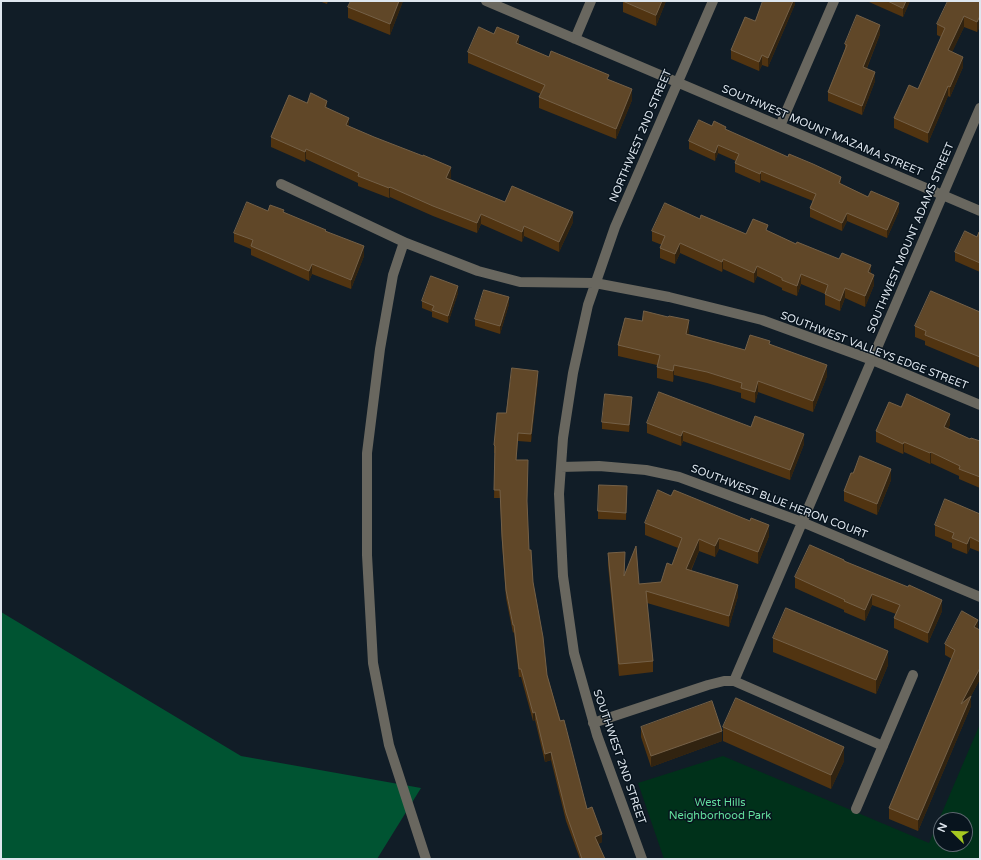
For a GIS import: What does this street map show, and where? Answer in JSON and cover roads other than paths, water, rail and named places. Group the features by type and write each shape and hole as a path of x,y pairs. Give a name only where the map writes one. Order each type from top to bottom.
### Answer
{"street":[{"name":"SOUTHWEST MOUNT MAZAMA STREET","path":"486,1 980,211"},
{"path":"575,39 591,1"},
{"name":"NORTHWEST 2ND STREET","path":"595,283 615,227 713,1"},
{"path":"780,126 834,1"},
{"name":"SOUTHWEST MOUNT ADAMS STREET","path":"734,681 980,108"},
{"name":"SOUTHWEST VALLEYS EDGE STREET","path":"281,184 404,242 478,271 520,282 595,283 669,297 762,320 872,360 980,406"},
{"path":"404,242 393,275 380,349 367,453 367,555 374,671 389,745 426,859"},
{"name":"SOUTHWEST 2ND STREET","path":"595,283 588,305 573,373 562,438 559,494 563,576 574,653 593,723 642,859"},
{"name":"SOUTHWEST BLUE HERON COURT","path":"561,467 599,466 638,470 679,477 802,522 980,597"},
{"path":"856,809 913,675"},
{"path":"593,723 708,685 724,681 734,681 883,746"}],"park label":[{"name":"West Hills Neighborhood Park","path":"720,809"}]}
